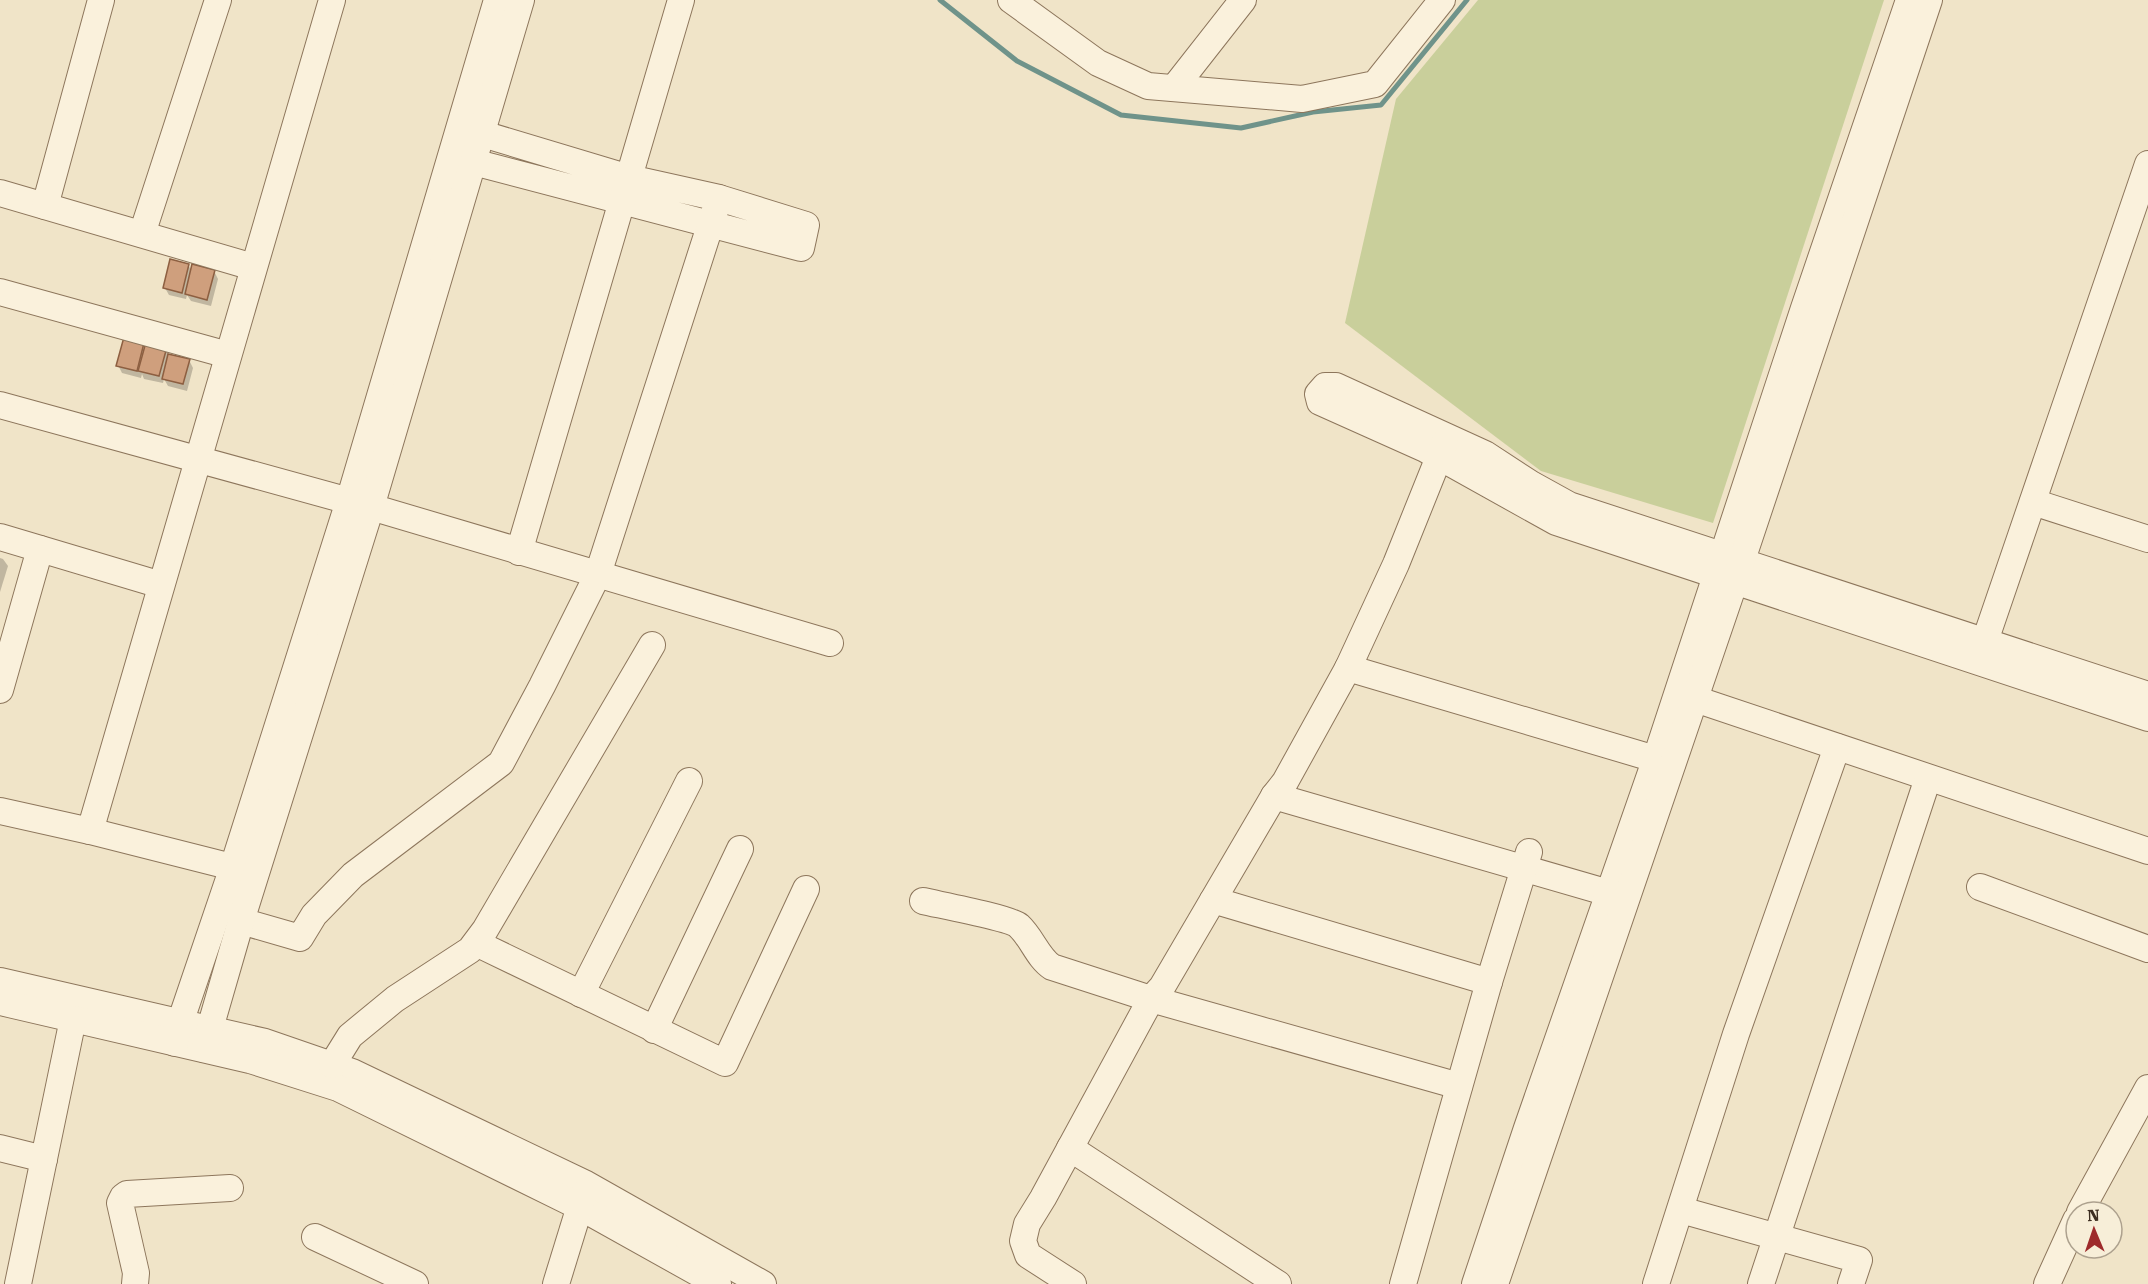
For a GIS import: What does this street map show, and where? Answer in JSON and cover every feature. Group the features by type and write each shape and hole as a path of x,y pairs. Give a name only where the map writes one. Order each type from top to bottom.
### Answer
{"street":[{"path":"45,206 101,0"},
{"path":"142,234 218,0"},
{"path":"90,831 332,0"},
{"path":"178,1033 245,871 360,504 470,130 497,0"},
{"path":"470,130 520,0"},
{"path":"519,552 681,0"},
{"path":"1011,0 1098,63 1148,86 1302,99 1376,84 1442,0"},
{"path":"1174,88 1243,0"},
{"path":"1351,88 1420,0"},
{"path":"1664,761 1695,699 1729,568 1800,320 1909,0"},
{"path":"1495,1284 1621,888 1729,568 1929,0"},
{"path":"462,159 625,189 719,198 806,225 801,248 710,224 625,189 470,130"},
{"path":"1985,641 2148,165"},
{"path":"0,193 253,267"},
{"path":"241,921 300,938 314,915 353,875 501,763 598,574 719,198"},
{"path":"0,292 228,355"},
{"path":"0,405 360,504 830,643"},
{"path":"1073,1284 1028,1255 1023,1241 1026,1224 1043,1198 1151,999 1162,987 1348,668 1396,564 1443,447 1485,454 1539,489 1569,505 1729,568 2148,718"},
{"path":"2033,502 2148,539"},
{"path":"0,537 161,585"},
{"path":"0,690 6,647 40,549"},
{"path":"1729,568 1985,641 2148,695"},
{"path":"332,1065 350,1036 395,999 470,950 476,943 652,645"},
{"path":"1348,668 1664,761"},
{"path":"1695,699 2148,851"},
{"path":"1656,1284 1736,1034 1837,747"},
{"path":"1761,1284 1928,778"},
{"path":"581,994 689,781"},
{"path":"1279,789 1621,888"},
{"path":"0,811 90,831 245,871"},
{"path":"654,1030 740,849"},
{"path":"1403,1284 1526,861"},
{"path":"206,1039 241,921 245,871"},
{"path":"1980,887 2148,949"},
{"path":"1475,1284 1527,1128 1621,888"},
{"path":"476,943 725,1063 806,889"},
{"path":"1213,900 1489,982"},
{"path":"923,901 1017,924 1029,936 1049,965 1151,999 1459,1086"},
{"path":"0,981 178,1033 206,1039 265,1042 352,1072 583,1196 763,1284"},
{"path":"0,1002 73,1019 178,1033"},
{"path":"13,1276 44,1159 73,1019"},
{"path":"206,1039 250,1060 338,1088 583,1196 718,1284"},
{"path":"2087,1200 2148,1088"},
{"path":"0,1148 44,1159"},
{"path":"1070,1148 1278,1284"},
{"path":"135,1284 136,1273 120,1203 123,1197 127,1194 230,1188"},
{"path":"556,1284 583,1196"},
{"path":"1681,1210 1859,1260 1851,1284"},
{"path":"315,1238 369,1274 415,1284"},
{"path":"2047,1284 2064,1246"}],"green space":[{"path":"1478,0 1884,0 1713,523 1541,471 1345,323 1396,99"}],"building":[{"path":"170,259 189,264 182,293 163,288"},
{"path":"192,264 215,270 207,300 185,294"},
{"path":"124,337 144,343 137,371 116,366"},
{"path":"146,342 167,347 159,376 138,371"},
{"path":"168,354 190,359 183,384 162,379"}],"waterway":[{"path":"940,0 1017,61 1121,115 1241,128 1313,112 1381,105 1467,0"}]}
